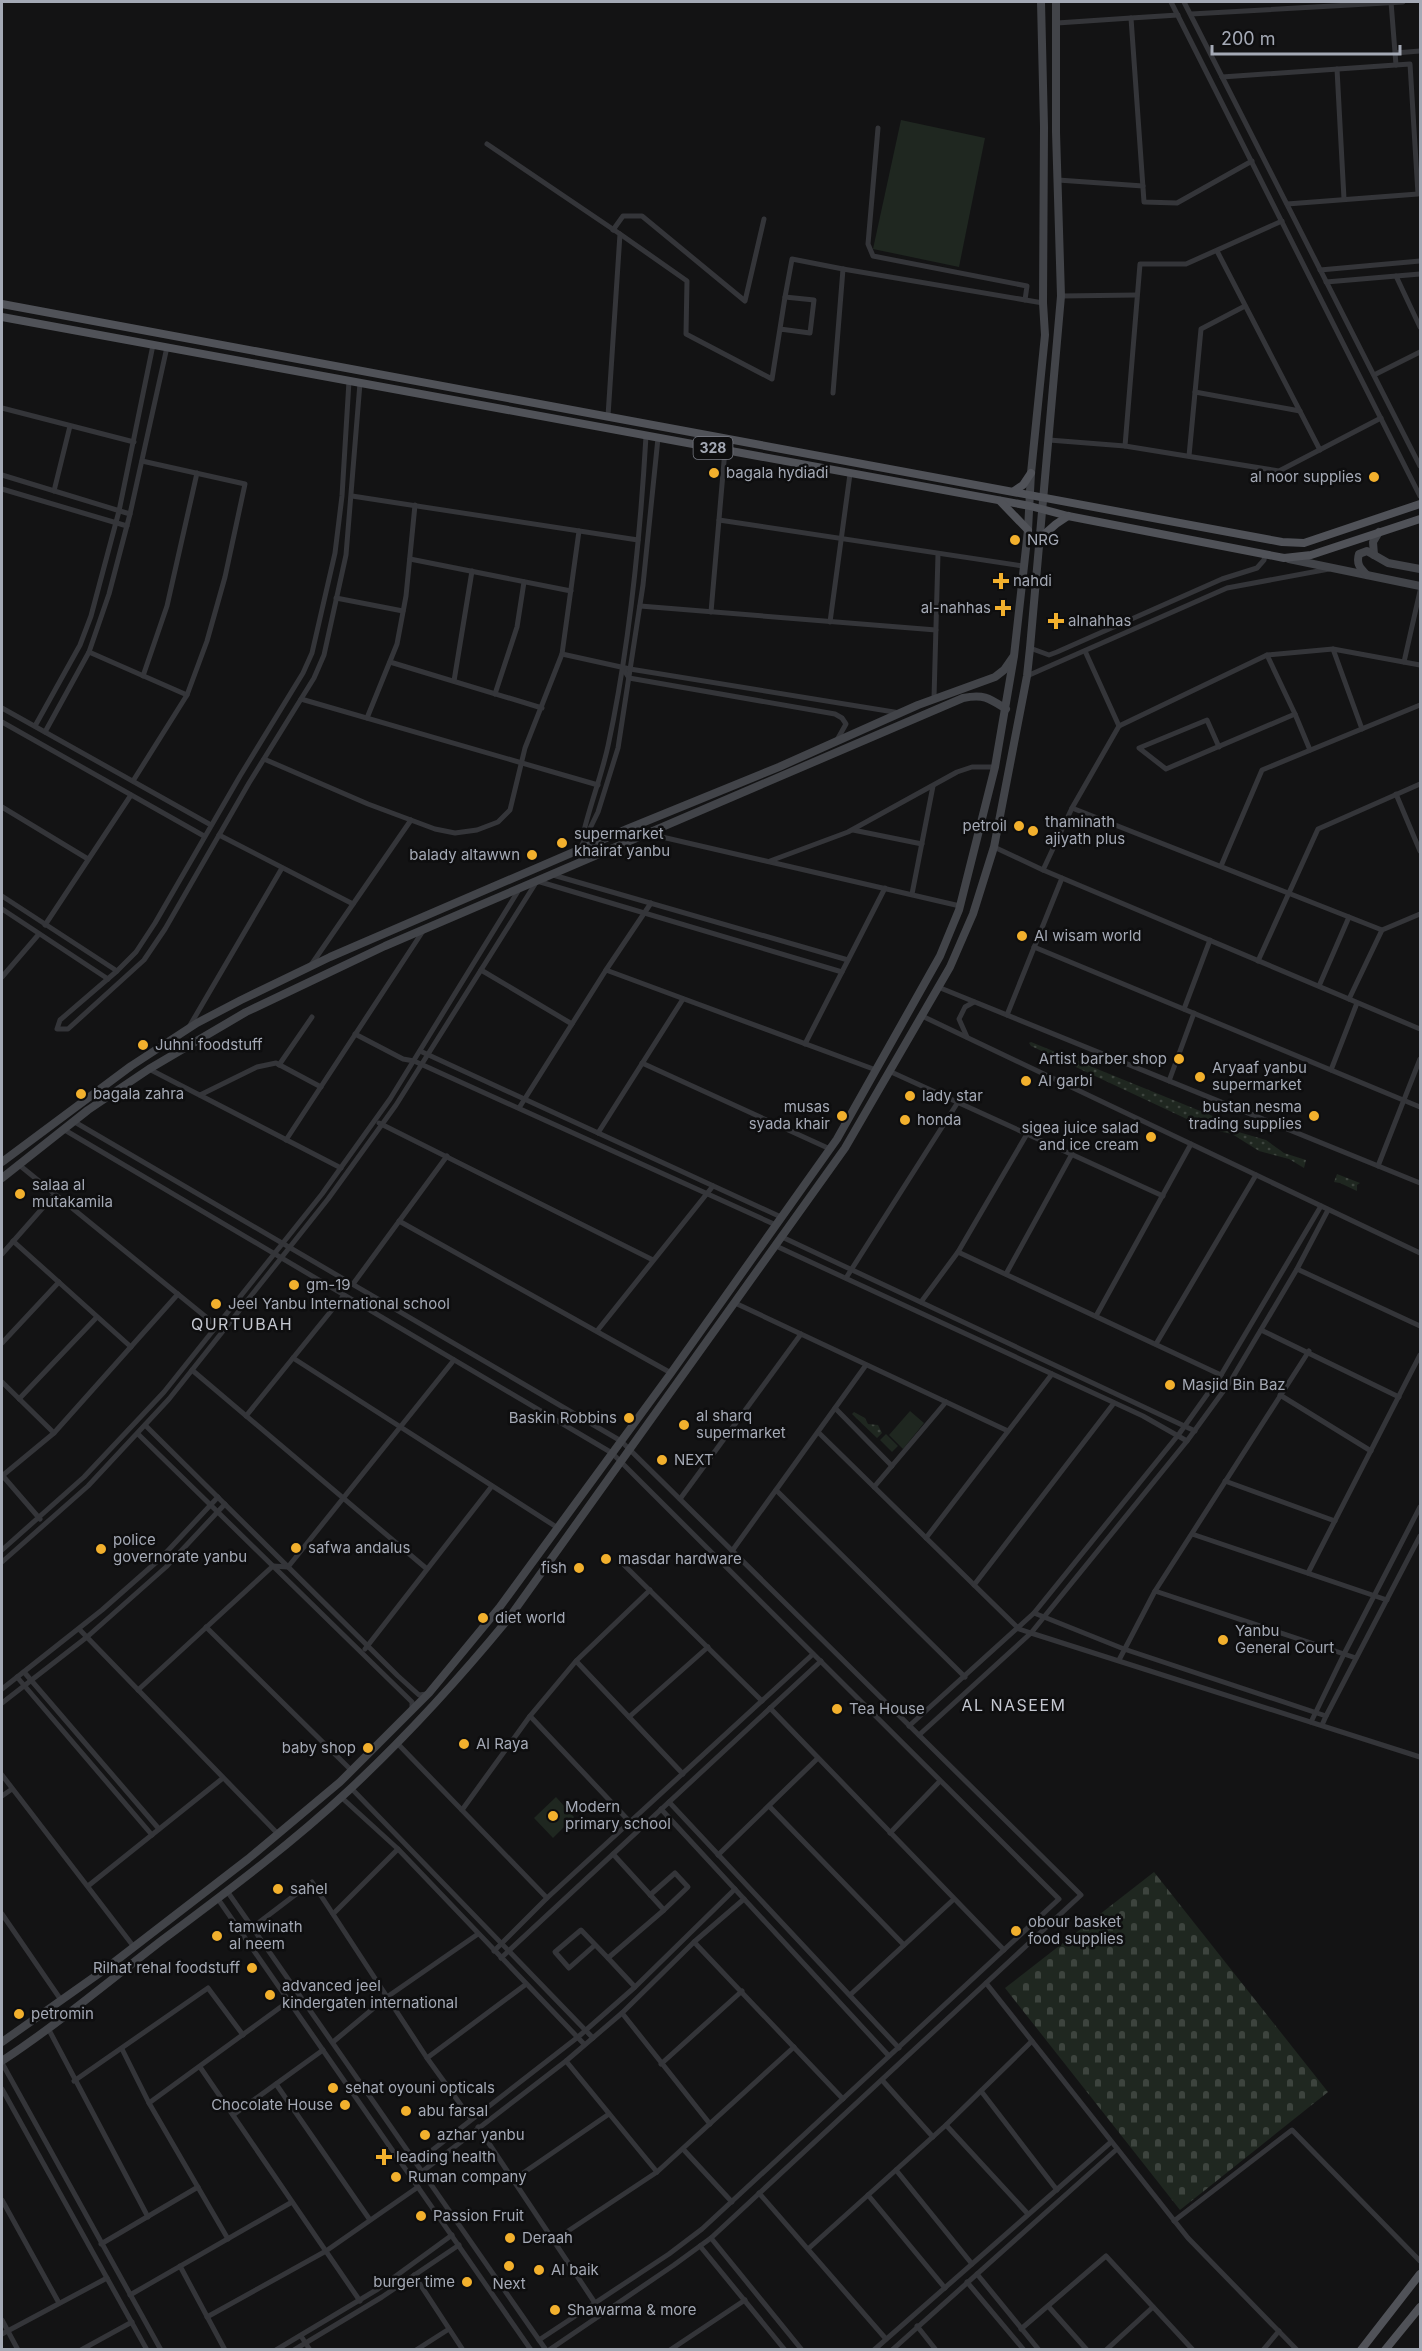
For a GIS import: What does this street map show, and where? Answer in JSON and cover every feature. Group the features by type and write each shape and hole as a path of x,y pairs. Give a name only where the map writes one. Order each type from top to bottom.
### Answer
{"main road":[{"path":"2,2042 134,1947 278,1834 352,1771 429,1693 499,1608 558,1528 830,1149 940,956 950,936 960,906 995,767 1014,656 1028,530 1031,473 1046,335 1043,303 1044,127 1041,2"},
{"path":"2,2062 49,2030 257,1869 351,1788 433,1707 509,1618 845,1148 961,947 994,847 1027,676 1030,648 1061,296 1056,132 1056,2"},
{"path":"2,304 1045,496 1282,542 1304,543 1420,504"},
{"name":"328","path":"2,316 1030,506 1068,516 1284,558 1311,555 1420,519"},
{"path":"1014,491 1023,485 1031,473"},
{"path":"999,501 1028,530"},
{"path":"1039,539 1068,516"},
{"path":"1374,555 1373,542 1379,532"},
{"path":"1367,575 1358,566 1357,560 1362,552 1367,551 1388,563 1420,569"},
{"path":"1284,558 1420,586"},
{"path":"2,1162 130,1066 188,1029 241,1000 310,966 580,849 779,767 934,698 995,677 1004,670 1014,656"},
{"path":"2,1178 73,1121 149,1069 246,1012 424,929 963,698 978,695 986,697 1006,709"},
{"path":"1361,2349 1420,2274"},
{"path":"1384,2349 1420,2307"}],"street":[{"path":"1171,2 1420,496"},
{"path":"1184,2 1420,466"},
{"path":"1279,2 1280,10"},
{"path":"1391,2 1396,65"},
{"path":"1191,14 1404,2"},
{"path":"1057,23 1178,15"},
{"path":"1131,18 1144,202 1177,203 1252,161"},
{"path":"1395,53 1420,51"},
{"path":"1287,204 1418,194 1409,52"},
{"path":"1222,77 1410,64"},
{"path":"1337,69 1344,198"},
{"path":"878,128 868,244 873,256 1027,286 1024,300"},
{"path":"487,144 687,281 686,334 771,379 792,259 1043,303"},
{"path":"1058,180 1143,186"},
{"path":"613,230 623,216 642,216 745,301 764,219"},
{"path":"1125,446 1140,264 1186,264 1282,221"},
{"path":"608,416 620,234"},
{"path":"1217,251 1320,450"},
{"path":"1320,270 1420,261"},
{"path":"833,393 843,269"},
{"path":"1326,282 1420,274"},
{"path":"1396,276 1420,327"},
{"path":"1061,296 1137,295"},
{"path":"780,329 810,333 814,300 786,297"},
{"path":"1189,456 1201,329 1245,306"},
{"path":"35,726 80,645 91,616 119,511 153,345"},
{"path":"45,732 89,652 109,594 130,514 167,347"},
{"path":"1374,375 1420,352"},
{"path":"349,381 336,553 312,652 303,673 136,952 60,1020 57,1029 62,1031 68,1029 144,960 165,929 314,678 324,655 346,555 360,383"},
{"path":"1195,392 1300,411"},
{"path":"2,408 134,442"},
{"path":"1049,440 1125,446 1279,471 1381,418"},
{"path":"54,491 70,426"},
{"path":"580,849 587,813 598,785 608,745 622,667 638,540 646,436"},
{"path":"580,849 598,812 618,748 640,606 658,438"},
{"path":"711,612 725,450"},
{"path":"133,781 187,695 207,641 225,577 245,484 142,461"},
{"path":"143,676 167,606 197,473"},
{"path":"830,622 850,474"},
{"path":"2,475 130,514"},
{"path":"2,489 127,526"},
{"path":"352,496 638,540"},
{"path":"367,718 397,644 410,559 415,505"},
{"path":"719,520 1023,566"},
{"path":"264,759 435,829 455,833 477,830 498,822 510,810 525,748 562,654 579,531"},
{"path":"934,698 938,554"},
{"path":"1030,648 1049,655 1057,652 1222,579 1257,568 1264,560 1265,554"},
{"path":"410,559 571,591"},
{"path":"1027,676 1227,588 1333,568"},
{"path":"454,681 472,571"},
{"path":"495,694 517,627 524,582"},
{"path":"1404,662 1420,591"},
{"path":"336,598 403,611"},
{"path":"640,606 936,630"},
{"path":"1333,649 1362,729"},
{"path":"1043,870 1072,808 1119,726 1267,655 1333,649 1420,665"},
{"path":"1085,651 1119,726"},
{"path":"89,652 187,695"},
{"path":"562,654 630,669 900,713"},
{"path":"1267,655 1310,750"},
{"path":"390,662 542,708"},
{"path":"622,667 629,678 835,714 846,724 836,741"},
{"path":"301,699 598,785"},
{"path":"1221,866 1262,770 1420,705"},
{"path":"2,708 211,825"},
{"path":"1219,747 1207,720 1139,748 1166,769 1219,747 1295,714"},
{"path":"2,722 204,836"},
{"path":"770,861 852,830 972,767 995,767"},
{"path":"1258,960 1318,829 1420,784"},
{"path":"912,894 933,786"},
{"path":"1396,794 1420,851"},
{"path":"45,925 131,795"},
{"path":"2,807 88,860"},
{"path":"1072,808 1382,930"},
{"path":"310,966 411,820"},
{"path":"852,830 922,844"},
{"path":"649,834 960,906"},
{"path":"219,835 353,904"},
{"path":"994,847 1043,870 1420,1029"},
{"path":"188,1029 282,868"},
{"path":"553,874 848,960"},
{"path":"1007,1015 1062,878"},
{"path":"2,1562 88,1486 138,1434 282,1258 382,1124 537,881 842,972"},
{"path":"2,1550 84,1477 164,1392 283,1243 375,1120 414,1061 520,888"},
{"path":"805,1044 885,888"},
{"path":"2,896 117,971"},
{"path":"519,1108 651,903"},
{"path":"2,909 108,979"},
{"path":"1349,999 1382,930 1420,914"},
{"path":"1319,986 1349,917"},
{"path":"286,1140 424,929"},
{"path":"2,976 39,934"},
{"path":"1184,1009 1210,940"},
{"path":"1034,947 1420,1107"},
{"path":"481,970 572,1024"},
{"path":"606,970 876,1070"},
{"path":"938,987 1420,1183"},
{"path":"598,1133 684,999"},
{"path":"968,1038 959,1019 965,1007 974,1002"},
{"path":"1331,1070 1357,1003"},
{"path":"1169,1081 1194,1013"},
{"path":"922,1016 1420,1252"},
{"path":"279,1065 312,1017"},
{"path":"355,1034 403,1059 422,1064 776,1225"},
{"path":"420,1051 781,1217"},
{"path":"1378,1166 1420,1059"},
{"path":"200,1095 257,1067 276,1063 321,1087"},
{"path":"642,1063 830,1149"},
{"path":"149,1069 341,1168"},
{"path":"889,1071 1163,1196"},
{"path":"846,1278 958,1102"},
{"path":"375,1120 653,1260"},
{"path":"73,1121 621,1441 1081,1895 711,2238 548,2349 539,2340 227,1891"},
{"path":"63,1129 612,1453 1067,1908"},
{"path":"921,1302 958,1252 1027,1134"},
{"path":"1096,1316 1191,1144"},
{"path":"1006,1274 1072,1154"},
{"path":"353,1284 447,1156"},
{"path":"18,1164 217,1326"},
{"path":"1156,1344 1256,1175"},
{"path":"597,1331 712,1186"},
{"path":"2,1254 56,1194"},
{"path":"909,1726 1019,1629 1034,1613 1179,1434 1221,1375 1321,1206"},
{"path":"919,1735 1031,1633 1195,1431 1230,1382 1297,1269 1328,1210"},
{"path":"399,1221 671,1373"},
{"path":"782,1237 1195,1431"},
{"path":"14,1241 130,1347"},
{"path":"776,1246 1114,1403 1179,1434 1187,1441"},
{"path":"958,1252 1221,1375"},
{"path":"1297,1269 1420,1326"},
{"path":"2,1343 59,1282"},
{"path":"46,1525 2,1476 54,1433 178,1294"},
{"path":"246,1416 344,1295"},
{"path":"735,1303 1008,1431"},
{"path":"19,1399 97,1317"},
{"path":"1261,1329 1399,1397"},
{"path":"680,1499 801,1334"},
{"path":"1119,1660 1155,1591 1309,1351"},
{"path":"1308,1573 1420,1355"},
{"path":"293,1358 558,1528"},
{"path":"288,1568 454,1360"},
{"path":"732,1551 866,1365"},
{"path":"192,1370 427,1569"},
{"path":"926,1538 1052,1374"},
{"path":"2,1382 54,1433"},
{"path":"1280,1395 1371,1451"},
{"path":"874,1487 946,1402"},
{"path":"974,1585 1114,1403"},
{"path":"835,1408 892,1466"},
{"path":"145,1425 367,1646 419,1695 429,1693"},
{"path":"818,1432 1019,1629 1420,1757"},
{"path":"138,1434 412,1701 412,1712"},
{"path":"1226,1481 1335,1521"},
{"path":"362,1652 492,1486"},
{"path":"776,1490 965,1677"},
{"path":"2,1689 79,1629 160,1558 218,1497"},
{"path":"2,1703 87,1637 166,1567 225,1504"},
{"path":"1311,1722 1314,1712 1420,1507"},
{"path":"1192,1534 1387,1600"},
{"path":"1322,1725 1420,1536"},
{"path":"622,1563 762,1701"},
{"path":"138,1690 273,1566 288,1568"},
{"path":"462,1810 530,1716 576,1661 650,1590"},
{"path":"1155,1591 1356,1658"},
{"path":"1034,1613 1124,1649 1326,1716"},
{"path":"206,1627 352,1771"},
{"path":"79,1629 278,1834"},
{"path":"629,1717 708,1647"},
{"path":"494,1951 547,1898 813,1654"},
{"path":"576,1661 683,1774"},
{"path":"501,1958 821,1661"},
{"path":"24,1672 159,1829"},
{"path":"17,1677 152,1835"},
{"path":"770,1708 1004,1950"},
{"path":"530,1716 630,1822"},
{"path":"397,1743 547,1898"},
{"path":"718,1855 818,1758"},
{"path":"2,1774 134,1947"},
{"path":"88,1886 223,1778"},
{"path":"890,1833 940,1780"},
{"path":"351,1788 593,2038"},
{"path":"2,1796 12,1789"},
{"path":"341,1797 398,1849 525,1985 584,2044"},
{"path":"669,1802 899,2048"},
{"path":"769,1806 904,1945"},
{"path":"660,1809 889,2056"},
{"path":"333,1914 398,1849"},
{"path":"613,1854 663,1910"},
{"path":"608,1958 688,1887 675,1873 650,1895"},
{"path":"253,1927 312,1882 427,2058 471,2119"},
{"path":"417,2162 578,2037 635,1987 735,1889"},
{"path":"218,1899 531,2349"},
{"path":"423,2171 566,2061 622,2013 694,1942 744,1899"},
{"path":"849,1995 954,1899"},
{"path":"539,2340 669,2254 732,2202 1059,1899"},
{"path":"2,1914 61,2000"},
{"path":"595,1945 569,1968 555,1952 581,1930 635,1987"},
{"path":"333,2042 387,1997 478,1934"},
{"path":"694,1942 843,2099"},
{"path":"986,1983 1188,2238 1297,2349"},
{"path":"427,2058 525,1985"},
{"path":"74,2081 208,1988 243,2035"},
{"path":"662,2064 742,1991"},
{"path":"149,2103 289,2001"},
{"path":"622,2013 710,2124"},
{"path":"49,2030 148,2217"},
{"path":"808,2249 946,2125 1032,2042"},
{"path":"553,2241 657,2172 794,2047"},
{"path":"122,2049 149,2103 228,2239"},
{"path":"233,2115 323,2050"},
{"path":"566,2061 657,2172"},
{"path":"2,2062 161,2349"},
{"path":"200,2067 360,2301"},
{"path":"882,2079 933,2137"},
{"path":"276,2084 370,2220"},
{"path":"2,2089 147,2349"},
{"path":"981,2091 1057,2190"},
{"path":"513,2180 609,2114"},
{"path":"946,2125 1028,2214"},
{"path":"478,2127 595,2303"},
{"path":"1174,2221 1292,2130 1420,2261"},
{"path":"874,2349 1111,2142"},
{"path":"683,2149 732,2202"},
{"path":"891,2349 1118,2149"},
{"path":"896,2170 972,2264"},
{"path":"101,2244 198,2187"},
{"path":"207,2317 326,2251 418,2187"},
{"path":"759,2193 886,2339"},
{"path":"868,2195 945,2288"},
{"path":"2,2200 59,2303"},
{"path":"130,2295 292,2202"},
{"path":"276,2349 360,2301 452,2235"},
{"path":"711,2238 802,2349"},
{"path":"294,2349 459,2245"},
{"path":"700,2246 785,2349"},
{"path":"1021,2329 1106,2256 1192,2349"},
{"path":"180,2266 225,2349"},
{"path":"977,2274 1039,2349"},
{"path":"414,2275 463,2349"},
{"path":"4,2333 107,2278"},
{"path":"967,2282 1024,2349"},
{"path":"670,2349 745,2300"},
{"path":"1048,2306 1087,2349"},
{"path":"1106,2349 1153,2307"},
{"path":"2,2320 4,2333 18,2349"},
{"path":"81,2349 132,2322"},
{"path":"918,2326 936,2349"},
{"path":"416,2349 449,2329"},
{"path":"1263,2349 1279,2331"},
{"path":"301,2336 310,2349"}],"green space":[{"path":"901,120 985,138 959,267 873,249"},
{"path":"1029,1043 1215,1117 1235,1131 1266,1140 1284,1153 1306,1160 1304,1168 1289,1159 1259,1151 1232,1134 1208,1129 1031,1046"},
{"path":"1337,1174 1360,1183 1357,1185 1357,1191 1334,1182"},
{"path":"910,1411 924,1423 903,1449 889,1435"},
{"path":"854,1412 865,1418 868,1424 878,1425 882,1433 877,1438 852,1414"},
{"path":"886,1434 898,1446 892,1452 880,1440"},
{"path":"556,1797 574,1817 553,1838 534,1818"},
{"path":"1154,1872 1328,2092 1180,2210 1005,1988"}],"place":[{"name":"bagala hydiadi","path":"714,473"},
{"name":"al noor supplies","path":"1374,477"},
{"name":"NRG","path":"1015,540"},
{"name":"nahdi","path":"1001,581"},
{"name":"al-nahhas","path":"1003,608"},
{"name":"alnahhas","path":"1056,621"},
{"name":"petroil","path":"1019,826"},
{"name":"thaminath ajiyath plus","path":"1033,831"},
{"name":"supermarket khairat yanbu","path":"562,843"},
{"name":"balady altawwn","path":"532,855"},
{"name":"Al wisam world","path":"1022,936"},
{"name":"Juhni foodstuff","path":"143,1045"},
{"name":"Artist barber shop","path":"1179,1059"},
{"name":"Aryaaf yanbu supermarket","path":"1200,1077"},
{"name":"Al garbi","path":"1026,1081"},
{"name":"bagala zahra","path":"81,1094"},
{"name":"lady star","path":"910,1096"},
{"name":"musas syada khair","path":"842,1116"},
{"name":"bustan nesma trading supplies","path":"1314,1116"},
{"name":"honda","path":"905,1120"},
{"name":"sigea juice salad and ice cream","path":"1151,1137"},
{"name":"salaa al mutakamila","path":"20,1194"},
{"name":"gm-19","path":"294,1285"},
{"name":"Jeel Yanbu International school","path":"216,1304"},
{"name":"Masjid Bin Baz","path":"1170,1385"},
{"name":"Baskin Robbins","path":"629,1418"},
{"name":"al sharq supermarket","path":"684,1425"},
{"name":"NEXT","path":"662,1460"},
{"name":"safwa andalus","path":"296,1548"},
{"name":"police governorate yanbu","path":"101,1549"},
{"name":"masdar hardware","path":"606,1559"},
{"name":"fish","path":"579,1568"},
{"name":"diet world","path":"483,1618"},
{"name":"Yanbu General Court","path":"1223,1640"},
{"name":"Tea House","path":"837,1709"},
{"name":"Al Raya","path":"464,1744"},
{"name":"baby shop","path":"368,1748"},
{"name":"Modern primary school","path":"553,1816"},
{"name":"sahel","path":"278,1889"},
{"name":"obour basket food supplies","path":"1016,1931"},
{"name":"tamwinath al neem","path":"217,1936"},
{"name":"Rilhat rehal foodstuff","path":"252,1968"},
{"name":"advanced jeel kindergaten international","path":"270,1995"},
{"name":"petromin","path":"19,2014"},
{"name":"sehat oyouni opticals","path":"333,2088"},
{"name":"Chocolate House","path":"345,2105"},
{"name":"abu farsal","path":"406,2111"},
{"name":"azhar yanbu","path":"425,2135"},
{"name":"leading health","path":"384,2157"},
{"name":"Ruman company","path":"396,2177"},
{"name":"Passion Fruit","path":"421,2216"},
{"name":"Deraah","path":"510,2238"},
{"name":"Next","path":"509,2266"},
{"name":"Al baik","path":"539,2270"},
{"name":"burger time","path":"467,2282"},
{"name":"Shawarma & more","path":"555,2310"}],"district":[{"name":"QURTUBAH","path":"242,1324"},
{"name":"AL NASEEM","path":"1014,1705"}]}
